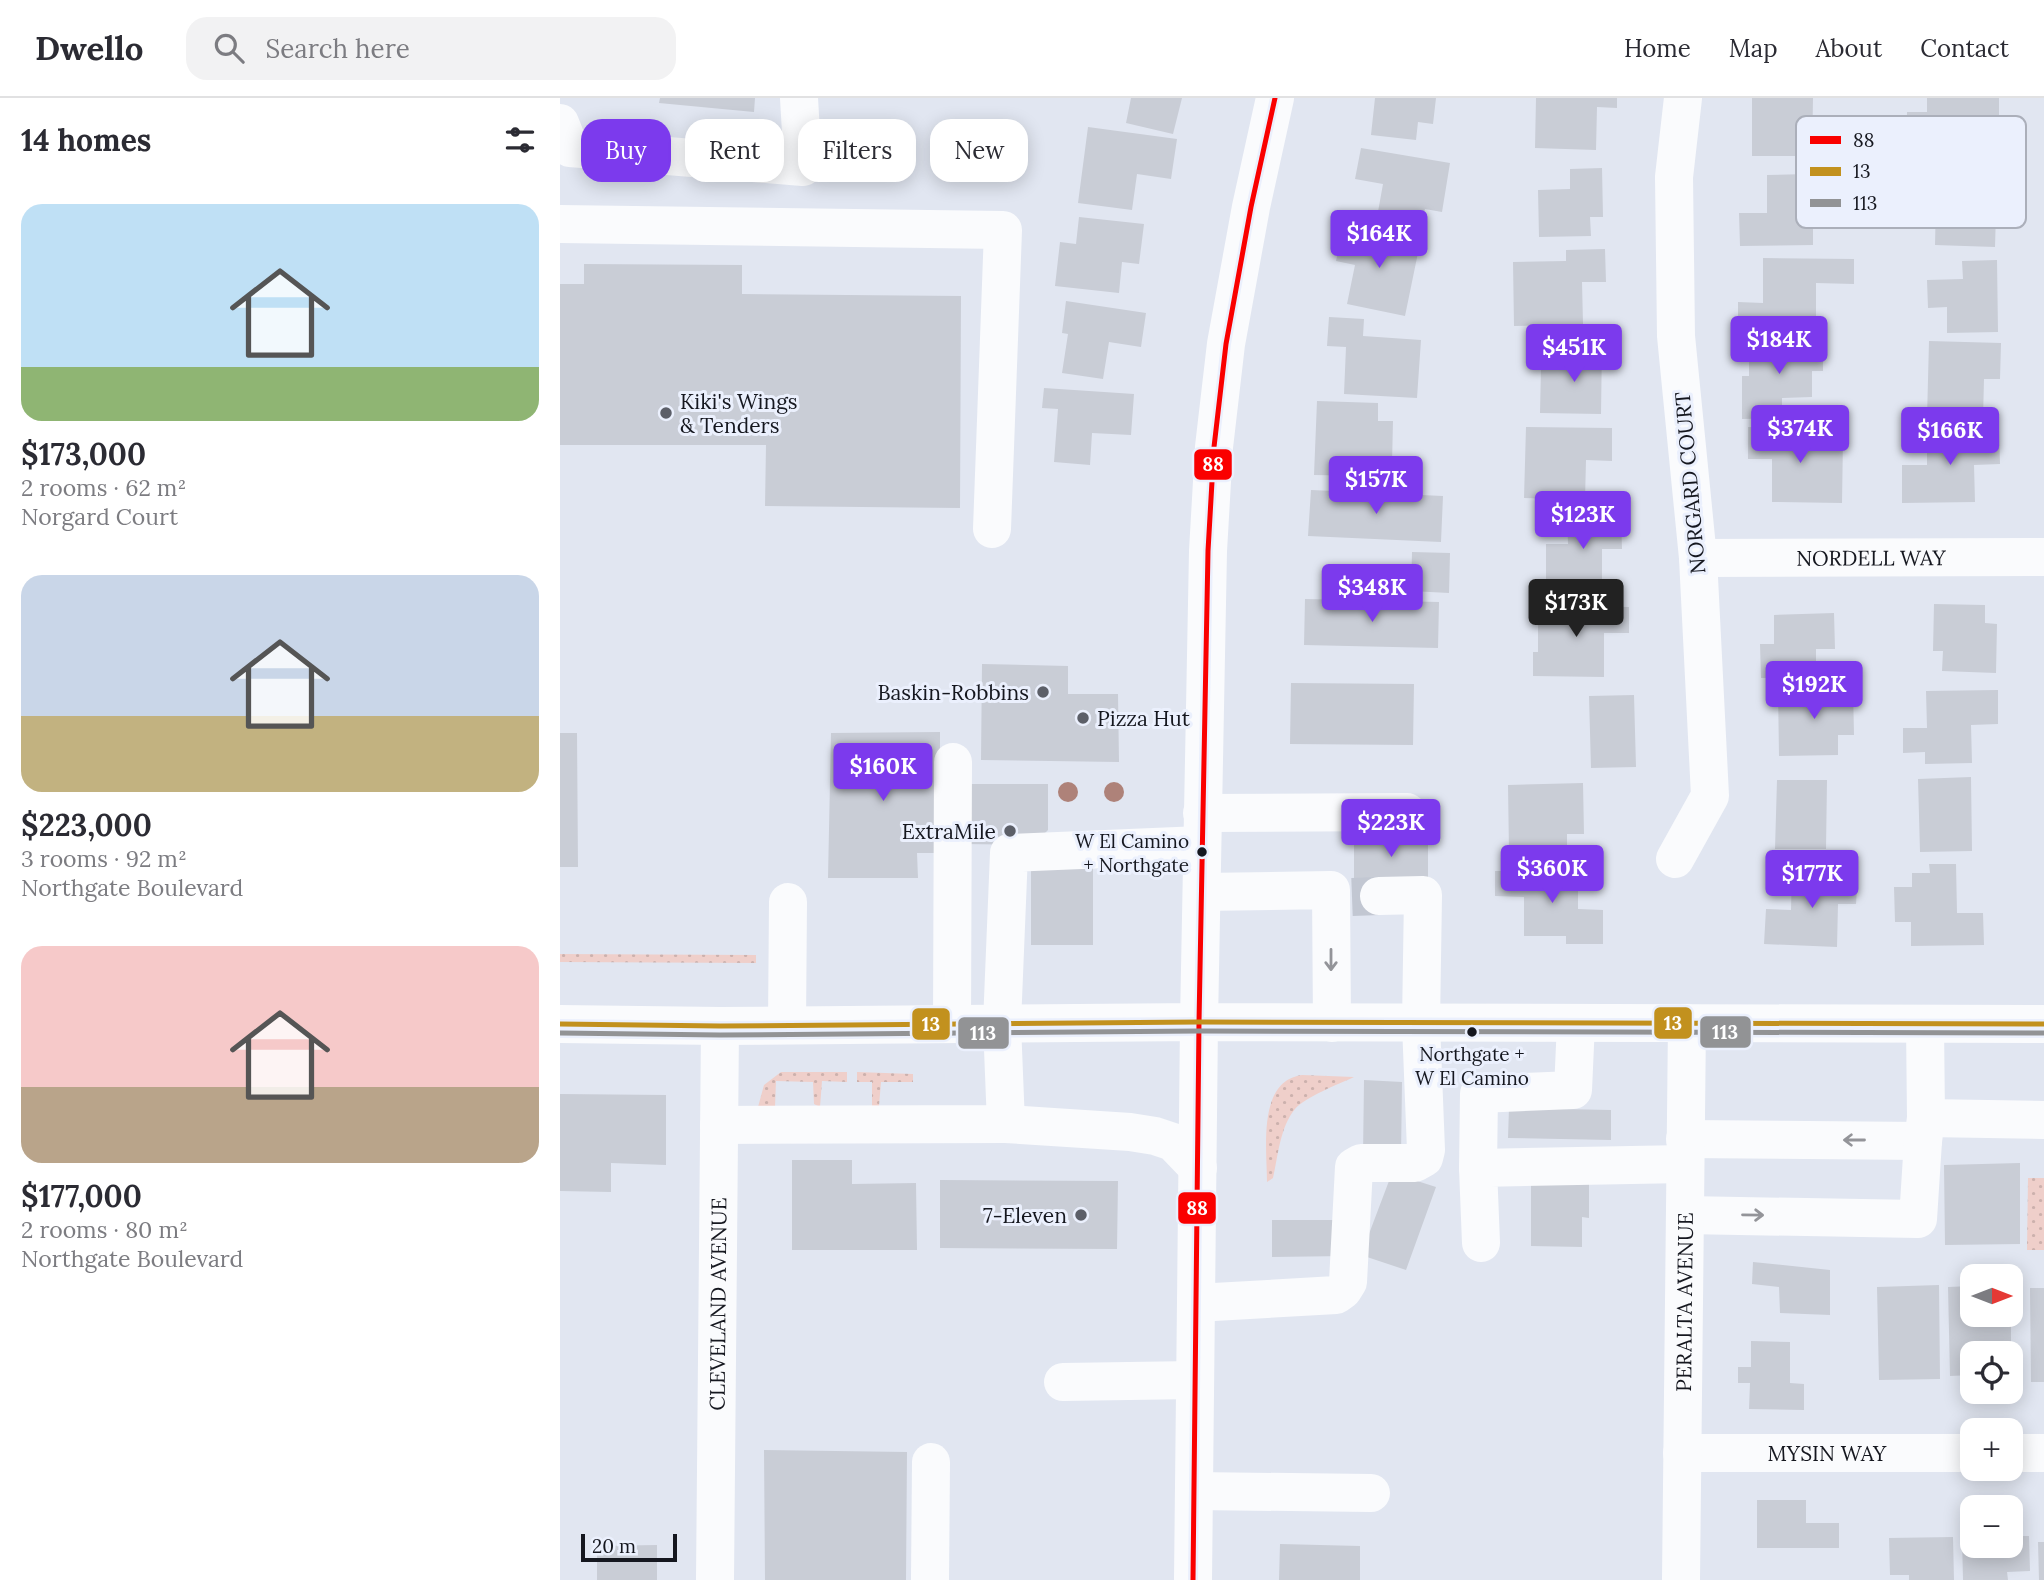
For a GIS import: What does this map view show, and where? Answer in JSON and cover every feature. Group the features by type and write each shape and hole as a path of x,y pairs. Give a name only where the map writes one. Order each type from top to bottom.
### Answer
{"main road":[{"path":"560,123 570,148 803,167 799,98"},
{"path":"1194,1580 1199,1022 1208,551 1214,447 1226,344 1251,207 1275,98"},
{"name":"NORGARD COURT","path":"1675,859 1710,796 1698,558 1676,336 1674,177 1683,98"},
{"path":"560,224 1003,230 992,529"},
{"name":"NORDELL WAY","path":"1698,558 2044,557"},
{"path":"952,1024 953,762"},
{"path":"1006,1124 1002,1024 1009,853 1202,829 1407,812"},
{"path":"1196,1303 1336,1295 1348,1282 1354,1167 1361,1163 1415,1163 1424,1158 1426,1150 1421,1024 1423,895 1354,897 1331,890 1202,892"},
{"path":"1332,1023 1354,897"},
{"path":"787,1026 788,902"},
{"path":"1481,1243 1479,1094 1573,1090 1576,1023"},
{"name":"PERALTA AVENUE","path":"1681,1580 1687,1023"},
{"path":"560,1024 2044,1024"},
{"path":"1685,1215 1918,1219 1924,1129 1925,1024"},
{"name":"CLEVELAND AVENUE","path":"715,1580 720,1026"},
{"path":"1478,1168 2044,1120"},
{"path":"719,1125 1006,1124 1130,1132 1172,1142 1198,1168"},
{"path":"1063,1382 1195,1380"},
{"name":"MYSIN WAY","path":"1682,1453 1960,1453"},
{"path":"2023,1453 2044,1453"},
{"path":"930,1462 930,1580"},
{"path":"1194,1490 1371,1493"}],"shaded area":[{"path":"560,954 756,955 756,963 560,962"},
{"path":"781,1072 847,1072 847,1082 822,1081 820,1107 814,1104 813,1082 776,1081 775,1107 758,1107 764,1085"},
{"path":"857,1072 913,1074 913,1082 881,1082 879,1106 872,1107 872,1082 857,1082"},
{"path":"1302,1075 1354,1077 1314,1095 1295,1109 1283,1133 1273,1178 1267,1182 1266,1135 1271,1103 1288,1080"},
{"path":"2028,1178 2044,1178 2044,1250 2027,1250"}],"building":[{"path":"660,98 755,98 754,112 659,103"},
{"path":"1131,98 1182,98 1173,134 1126,123"},
{"path":"1375,98 1436,98 1433,124 1418,122 1416,140 1371,135"},
{"path":"1536,98 1617,98 1617,108 1597,107 1596,150 1535,148"},
{"path":"1752,98 1813,98 1813,116 1796,116 1796,156 1752,156"},
{"path":"1927,98 1999,98 1999,116 1907,116 1907,112 1927,112"},
{"path":"1088,127 1177,139 1171,179 1137,174 1132,210 1078,203"},
{"path":"1361,148 1450,163 1442,212 1425,209 1422,231 1376,223 1383,184 1355,179"},
{"path":"1602,168 1603,217 1590,217 1591,236 1539,237 1538,190 1570,189 1570,169"},
{"path":"1796,174 1796,228 1813,228 1813,245 1740,246 1739,213 1767,213 1767,175"},
{"path":"1079,217 1144,224 1139,264 1122,262 1119,293 1055,286 1060,242 1076,244"},
{"path":"1343,227 1420,243 1405,316 1347,304 1355,265 1336,261"},
{"path":"1935,228 1996,228 1995,247 1935,245"},
{"path":"1605,249 1606,282 1582,282 1583,324 1514,326 1513,262 1566,261 1566,250"},
{"path":"1763,258 1854,259 1854,284 1816,283 1816,322 1774,322 1773,333 1738,332 1738,302 1763,303"},
{"path":"1997,260 1998,332 1947,333 1947,307 1928,308 1927,280 1963,279 1962,261"},
{"path":"584,264 742,265 742,294 961,296 960,508 765,506 766,445 560,445 560,284 584,284"},
{"path":"1066,301 1146,313 1141,347 1109,342 1103,379 1062,373 1068,334 1062,333"},
{"path":"1329,317 1364,319 1363,336 1421,340 1417,398 1344,394 1346,347 1327,346"},
{"path":"1929,341 2001,343 2000,379 1984,379 1983,419 1927,418"},
{"path":"1823,342 1823,371 1812,371 1812,397 1782,398 1782,418 1742,419 1742,376 1749,376 1749,343"},
{"path":"1572,345 1602,345 1601,414 1540,413 1541,368 1572,368"},
{"path":"1044,388 1134,394 1131,435 1092,433 1090,465 1054,462 1058,409 1042,408"},
{"path":"1317,401 1378,403 1378,421 1393,421 1392,464 1370,463 1369,476 1314,475"},
{"path":"1526,427 1612,428 1612,461 1586,460 1585,500 1524,498"},
{"path":"1748,427 1789,428 1789,438 1843,439 1842,503 1772,502 1772,459 1748,459"},
{"path":"1999,430 2000,464 1974,465 1975,502 1902,503 1902,465 1927,465 1927,431"},
{"path":"1311,490 1443,496 1441,542 1308,536"},
{"path":"1567,514 1621,514 1622,549 1602,549 1602,588 1546,589 1546,544 1568,544"},
{"path":"1412,552 1450,553 1449,593 1411,591"},
{"path":"1305,599 1439,602 1438,648 1304,645"},
{"path":"1934,604 1985,605 1985,623 1997,624 1996,673 1942,671 1943,651 1933,651"},
{"path":"1538,606 1629,607 1629,633 1604,633 1604,677 1533,676 1533,652 1538,652"},
{"path":"1834,613 1835,649 1816,649 1816,677 1761,678 1760,644 1774,644 1774,615"},
{"path":"982,664 1068,666 1068,694 1118,694 1119,762 981,760"},
{"path":"1291,683 1414,684 1413,745 1290,744"},
{"path":"1853,688 1854,735 1838,735 1838,755 1779,756 1778,690"},
{"path":"1998,690 1998,724 1971,725 1972,763 1925,764 1925,752 1903,753 1903,728 1927,728 1926,691"},
{"path":"1634,695 1636,767 1591,768 1589,696"},
{"path":"940,732 940,853 917,853 918,878 828,878 831,733"},
{"path":"560,733 577,733 578,867 560,867"},
{"path":"1971,777 1972,851 1920,852 1918,779"},
{"path":"1777,780 1827,780 1826,849 1775,849"},
{"path":"1583,783 1584,834 1567,834 1567,852 1509,853 1508,785"},
{"path":"963,784 1048,784 1048,830 1033,845 964,844"},
{"path":"1354,839 1428,840 1428,879 1354,879"},
{"path":"1031,864 1093,864 1093,945 1031,945"},
{"path":"1929,864 1956,864 1957,913 1983,913 1984,945 1911,946 1911,922 1895,922 1894,887 1912,887 1912,873 1930,873"},
{"path":"1495,871 1578,871 1578,909 1603,910 1603,944 1566,944 1566,936 1524,936 1524,897 1495,896"},
{"path":"1792,871 1858,873 1856,904 1838,904 1837,947 1764,944 1766,909 1791,910"},
{"path":"1364,1080 1402,1082 1401,1156 1363,1156"},
{"path":"560,1094 666,1095 666,1165 611,1163 611,1192 560,1191"},
{"path":"1509,1108 1611,1110 1611,1140 1508,1138"},
{"path":"792,1160 852,1160 852,1184 916,1183 917,1250 792,1250"},
{"path":"2020,1163 2020,1244 1945,1245 1944,1165"},
{"path":"1392,1173 1436,1187 1406,1270 1361,1255"},
{"path":"1531,1178 1589,1179 1589,1218 1582,1217 1582,1247 1531,1246"},
{"path":"940,1180 1118,1181 1117,1249 940,1248"},
{"path":"1272,1220 1346,1220 1346,1256 1272,1257"},
{"path":"1753,1262 1830,1270 1830,1315 1780,1313 1779,1287 1752,1284"},
{"path":"1939,1285 1940,1379 1879,1380 1877,1287"},
{"path":"1960,1286 1960,1327 2011,1327 2011,1341 1960,1341 1960,1376 1950,1376 1948,1287"},
{"path":"2030,1288 2044,1288 2044,1382 2031,1382"},
{"path":"1751,1341 1790,1342 1790,1383 1804,1384 1804,1410 1749,1409 1750,1383 1738,1383 1738,1367 1751,1367"},
{"path":"764,1450 907,1452 906,1580 765,1580"},
{"path":"1757,1500 1806,1500 1806,1523 1839,1523 1839,1548 1757,1548"},
{"path":"2023,1536 2029,1536 2030,1571 2007,1572 2008,1580 1963,1580 1962,1558 2023,1558"},
{"path":"1953,1537 1954,1580 1909,1580 1909,1575 1890,1575 1889,1538"},
{"path":"2038,1542 2044,1542 2044,1580 2039,1580"},
{"path":"1280,1544 1360,1546 1360,1580 1279,1580"},
{"path":"657,1545 657,1580 597,1580 597,1546"}],"tunnel":[{"path":"1352,897 1379,896"}],"transit line":[{"name":"88","path":"1193,1580 1199,1022 1208,551 1214,447 1226,344 1251,207 1275,98"},
{"name":"13","path":"560,1024 2044,1024"},
{"name":"113","path":"560,1033 2044,1033"}],"place":[{"name":"Kiki's Wings & Tenders","path":"666,413"},
{"name":"Baskin-Robbins","path":"1043,692"},
{"name":"Pizza Hut","path":"1083,718"},
{"name":"ExtraMile","path":"1010,831"},
{"name":"W El Camino + Northgate","path":"1202,852"},
{"name":"Northgate + W El Camino","path":"1472,1032"},
{"name":"7-Eleven","path":"1081,1215"}]}
